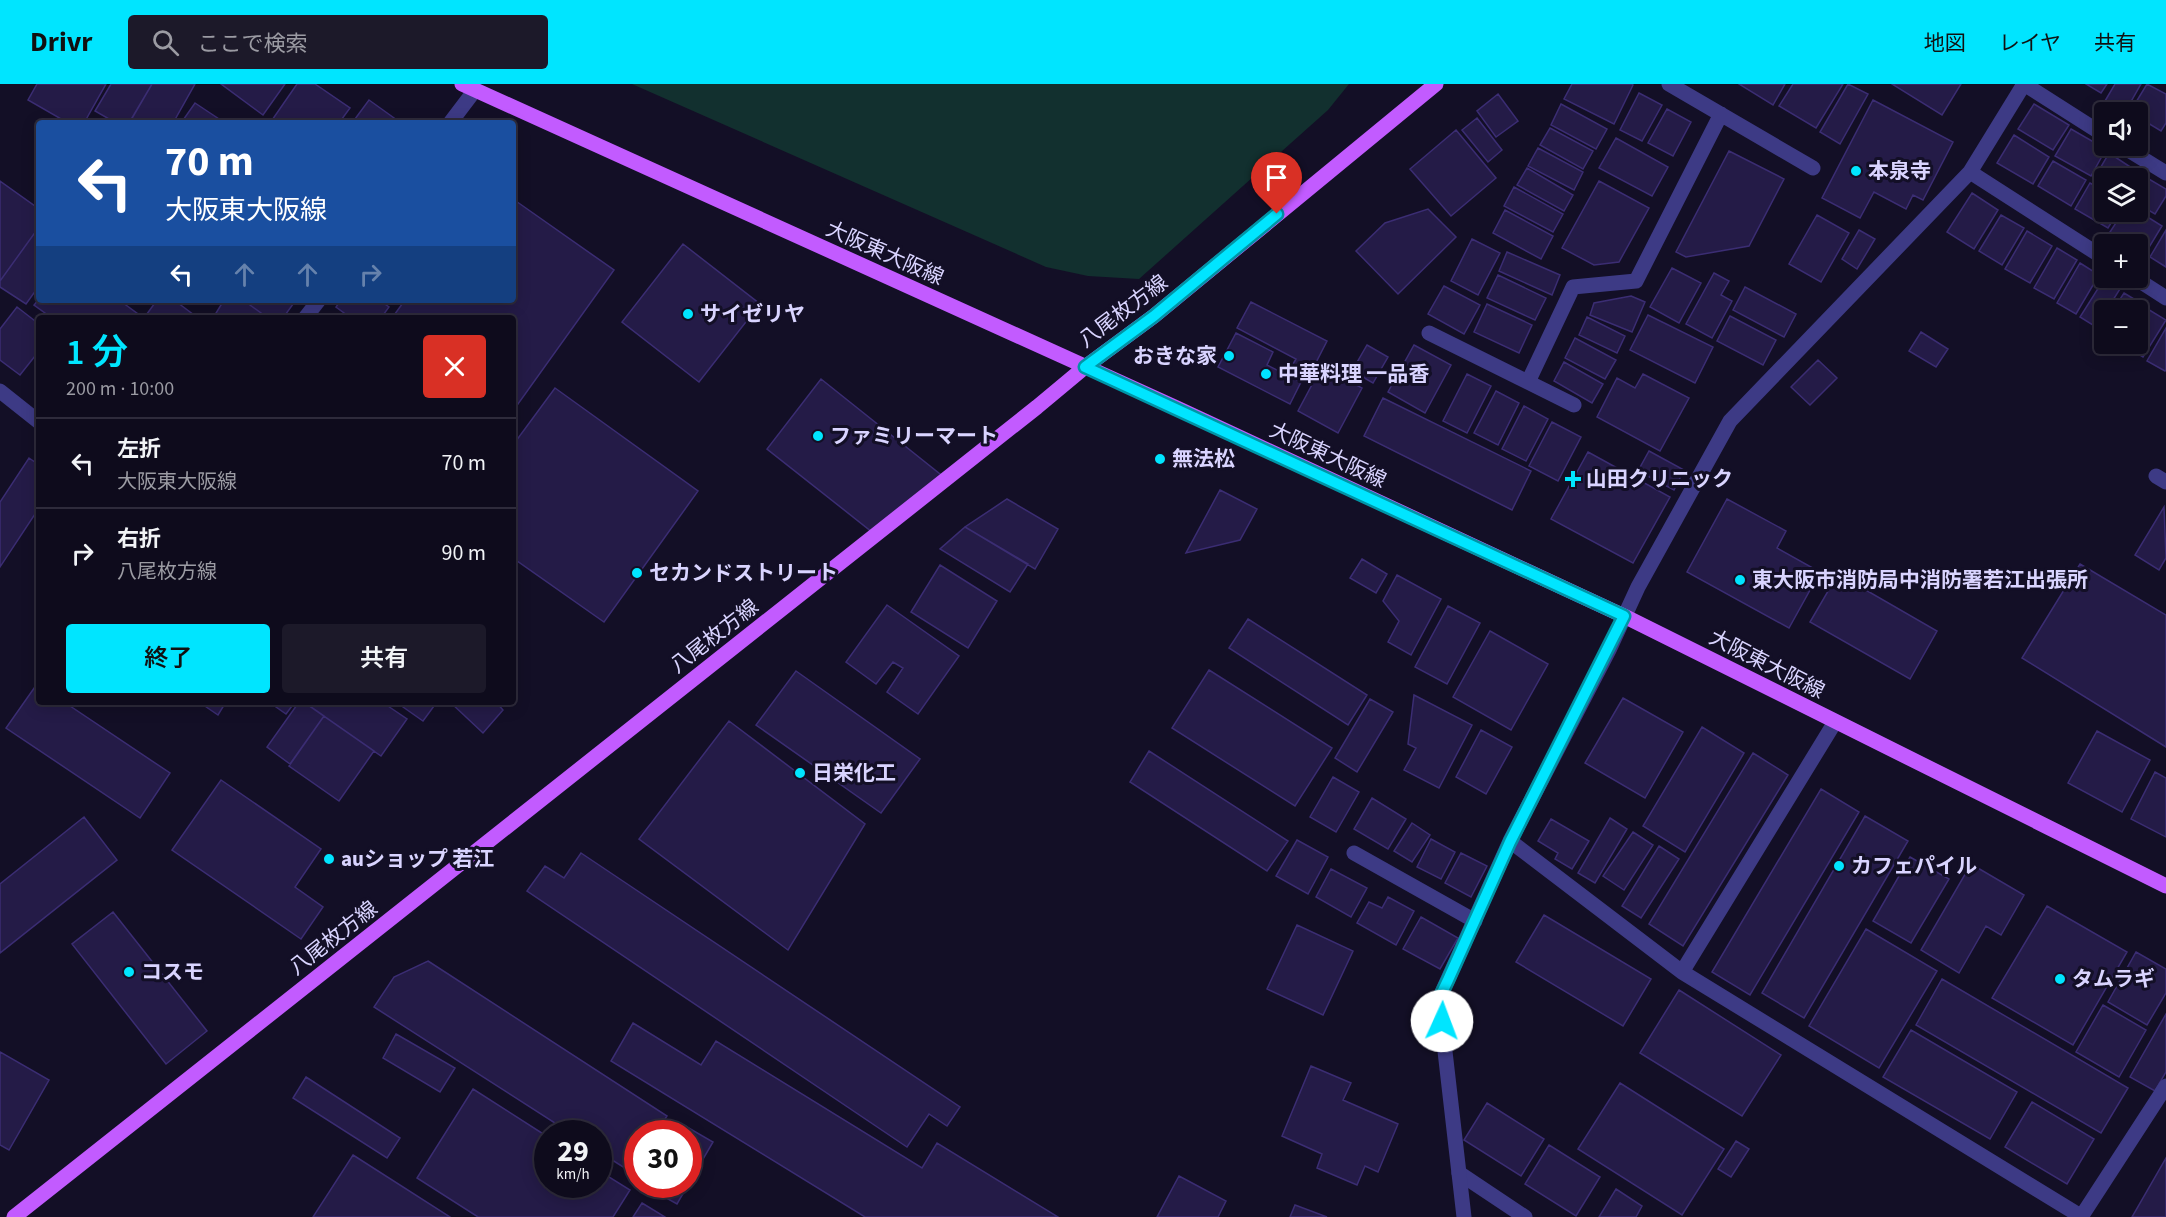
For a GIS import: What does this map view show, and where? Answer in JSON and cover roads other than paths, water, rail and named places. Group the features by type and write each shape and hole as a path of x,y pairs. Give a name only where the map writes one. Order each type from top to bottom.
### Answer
{"main road":[{"name":"八尾枚方線","path":"14,1217 1037,408 1085,367 1154,316 1436,84"},
{"name":"大阪東大阪線","path":"468,87 1085,367 1624,616 2166,886"}],"street":[{"path":"1670,84 1813,168"},
{"path":"1464,1217 1439,999 1510,842 1638,586 1730,421 1970,172 2024,84 2094,129"},
{"path":"452,120 468,87"},
{"path":"1528,382 1573,287 1636,280 1721,114"},
{"path":"2138,156 2166,173"},
{"path":"1970,172 2094,252"},
{"path":"2148,287 2166,298"},
{"path":"307,315 317,303"},
{"path":"1429,333 1574,405"},
{"path":"0,391 36,420"},
{"path":"1682,972 1835,722"},
{"path":"1510,842 1682,972 2082,1217 2166,1086"},
{"path":"1353,853 1475,921"},
{"path":"1459,1173 1525,1217"}],"place":[{"name":"本泉寺","path":"1856,171"},
{"name":"サイゼリヤ","path":"688,314"},
{"name":"おきな家","path":"1229,356"},
{"name":"中華料理 一品香","path":"1266,374"},
{"name":"ファミリーマート","path":"818,436"},
{"name":"無法松","path":"1160,459"},
{"name":"山田クリニック","path":"1573,479"},
{"name":"セカンドストリート","path":"637,573"},
{"name":"東大阪市消防局中消防署若江出張所","path":"1740,580"},
{"name":"日栄化工","path":"800,773"},
{"name":"auショップ 若江","path":"329,859"},
{"name":"カフェパイル","path":"1839,866"},
{"name":"コスモ","path":"129,972"},
{"name":"タムラギ","path":"2060,979"}]}
